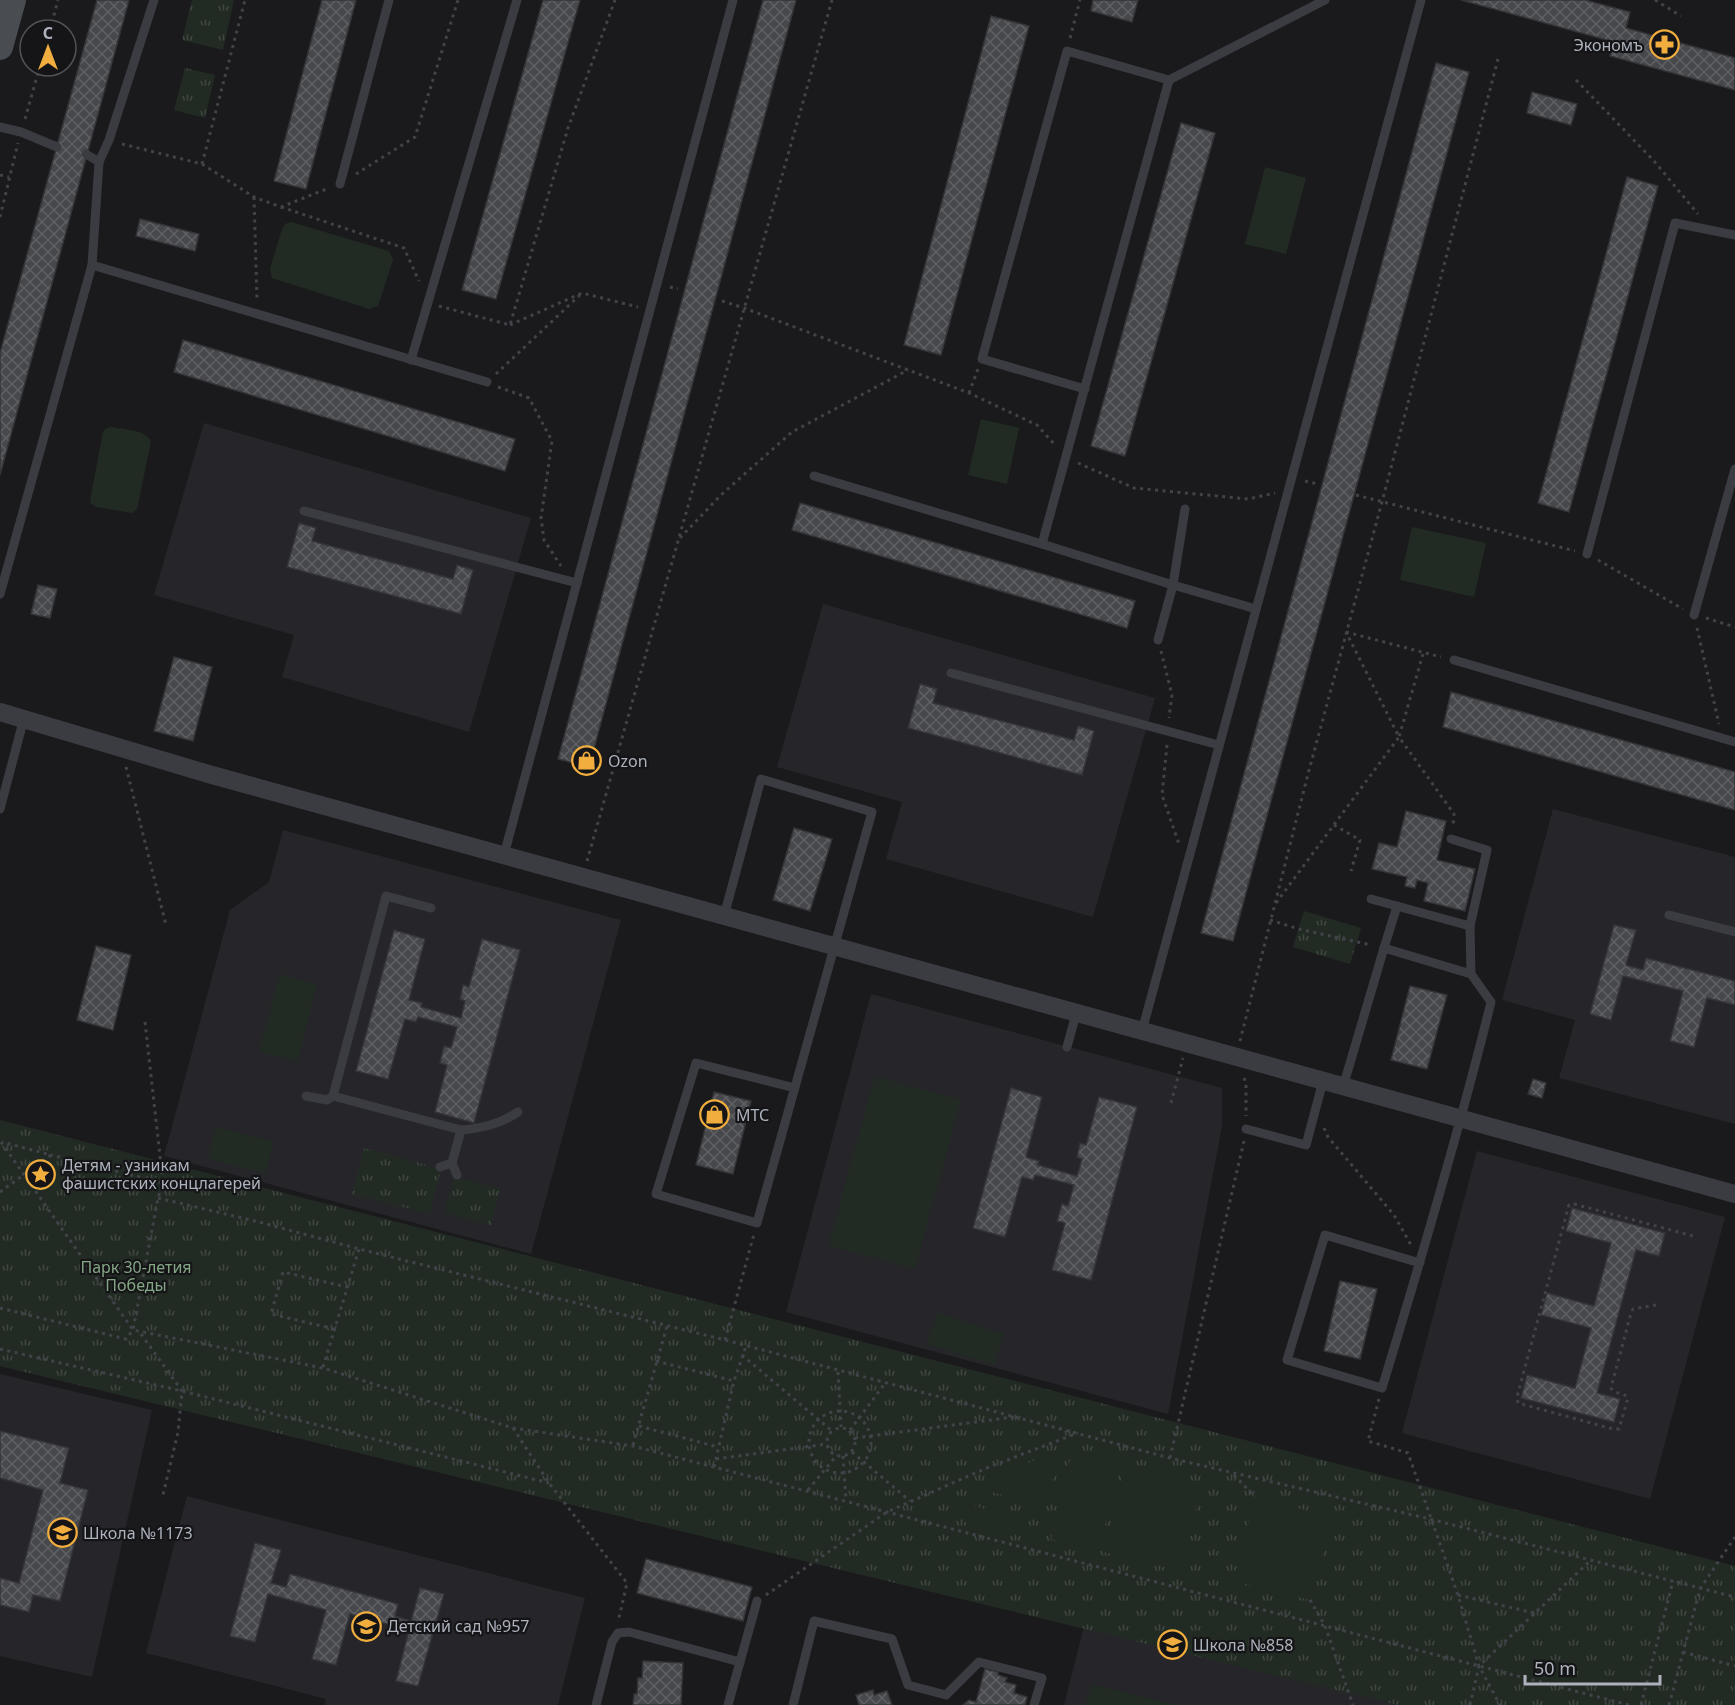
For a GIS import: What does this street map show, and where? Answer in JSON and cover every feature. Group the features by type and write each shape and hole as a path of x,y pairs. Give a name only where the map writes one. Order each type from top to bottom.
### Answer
{"main road":[{"path":"0,47 13,0"}],"street":[{"path":"0,712 199,771 1735,1194"}],"lane":[{"path":"0,594 92,265 99,162 109,140 154,0"},
{"path":"340,184 388,0"},
{"path":"411,360 517,0"},
{"path":"504,855 733,0"},
{"path":"1085,389 982,359 1067,51 1169,80 1325,0"},
{"path":"1142,1031 1421,0"},
{"path":"1042,544 1169,80"},
{"path":"0,127 21,132 57,147"},
{"path":"86,154 99,162"},
{"path":"1587,554 1675,223 1735,235"},
{"path":"92,265 487,382"},
{"path":"1694,615 1735,468"},
{"path":"814,476 1256,609"},
{"path":"1158,640 1173,585 1185,509"},
{"path":"304,511 577,584"},
{"path":"1454,660 1735,742"},
{"path":"951,673 1219,745"},
{"path":"0,809 24,718"},
{"path":"724,916 761,779 872,812 834,947 795,1088 757,1223 656,1194 696,1063 795,1088"},
{"path":"1420,1263 1325,1235 1287,1360 1382,1388 1420,1263 1462,1119 1491,1002 1471,974 1470,926 1487,850 1451,839"},
{"path":"306,1096 327,1100 333,1096 386,896 430,908"},
{"path":"1371,899 1470,926"},
{"path":"1343,1087 1396,906"},
{"path":"1669,915 1735,933"},
{"path":"1384,948 1471,974"},
{"path":"1067,1047 1076,1014"},
{"path":"1246,1129 1306,1145 1323,1081"},
{"path":"333,1096 461,1130 495,1125 518,1112"},
{"path":"457,1175 452,1163 461,1130"},
{"path":"440,1167 452,1163"},
{"path":"728,1705 757,1601"},
{"path":"793,1705 814,1621 892,1639 908,1685 946,1695 979,1662 1042,1678 1034,1705"},
{"path":"596,1705 612,1642 618,1634 628,1632 740,1662"}],"path":[{"path":"53,18 58,0"},
{"path":"202,164 245,0"},
{"path":"281,207 340,184 416,137 458,0"},
{"path":"510,325 568,128 615,0"},
{"path":"582,877 832,0"},
{"path":"1067,51 1080,0"},
{"path":"1655,0 1681,16"},
{"path":"1170,1458 1246,1129 1246,1083 1236,1057 1270,920 1498,59"},
{"path":"1576,80 1654,161 1710,229"},
{"path":"109,140 202,164 254,197 404,248 429,303 510,325 582,293 650,310"},
{"path":"0,175 9,177"},
{"path":"254,197 258,314"},
{"path":"577,584 567,578 544,540 541,518 552,441 529,398 487,382 582,293"},
{"path":"722,301 969,393 1037,425 1066,457 1134,488 1248,499 1288,489"},
{"path":"969,393 982,359"},
{"path":"678,540 722,495 792,432 908,370"},
{"path":"1356,495 1587,554 1694,615 1735,627"},
{"path":"1694,615 1722,739"},
{"path":"1346,632 1423,654 1454,660"},
{"path":"1346,632 1399,737 1454,814 1451,839"},
{"path":"1158,640 1172,695 1168,729"},
{"path":"1274,906 1399,737 1423,654"},
{"path":"1167,740 1162,795 1186,865"},
{"path":"122,748 166,925"},
{"path":"1334,825 1360,840 1352,871"},
{"path":"1270,920 1299,929 1384,948"},
{"path":"0,1308 126,1339 133,1330 158,1198 163,1183 145,1022"},
{"path":"1171,1103 1184,1053"},
{"path":"1316,1109 1328,1137 1394,1215 1420,1263"},
{"path":"1,1142 163,1183"},
{"path":"1,1142 133,1330 323,1368 513,1428 633,1446 1629,1705"},
{"path":"0,1192 51,1155"},
{"path":"158,1198 725,1340 1080,1432 1170,1458 1430,1519 1735,1597"},
{"path":"1656,1305 1633,1309 1631,1313 1611,1388 1613,1392 1628,1398 1619,1429 1612,1430 1518,1403 1517,1397 1569,1205 1574,1204 1697,1236"},
{"path":"725,1340 757,1223"},
{"path":"323,1368 359,1248"},
{"path":"334,1329 271,1314 283,1272 347,1287"},
{"path":"633,1446 666,1326"},
{"path":"140,1332 182,1391 178,1432 163,1495"},
{"path":"714,1467 734,1381 746,1346"},
{"path":"0,1349 182,1391 549,1483"},
{"path":"742,1355 832,1431"},
{"path":"656,1361 734,1381"},
{"path":"838,1371 841,1427"},
{"path":"850,1430 886,1382"},
{"path":"1382,1388 1368,1441 1408,1453 1458,1594 1479,1665 1500,1705"},
{"path":"840,1411 860,1418 871,1436 871,1445 864,1461 857,1467 844,1472 832,1471 817,1462 810,1447 812,1430 819,1420 831,1412 840,1411"},
{"path":"855,1438 1018,1416"},
{"path":"639,1426 718,1447"},
{"path":"841,1427 850,1430 855,1438 852,1452 843,1456 832,1453 827,1444 828,1435 841,1427"},
{"path":"513,1428 549,1483 627,1583 618,1617 618,1634"},
{"path":"757,1601 887,1512 989,1467 1080,1432"},
{"path":"715,1459 827,1444"},
{"path":"852,1452 910,1502"},
{"path":"808,1490 837,1455"},
{"path":"843,1456 846,1500"},
{"path":"1233,1473 1255,1497"},
{"path":"1670,1705 1700,1589 1735,1537"},
{"path":"1470,1705 1479,1665 1592,1559"},
{"path":"1641,1705 1672,1581"},
{"path":"1458,1594 1534,1613"},
{"path":"1310,1600 1326,1626 1353,1705"},
{"path":"1683,1652 1735,1666"}],"shaded area":[{"path":"204,423 531,518 469,732 282,677 294,635 154,595"},
{"path":"823,604 1155,698 1093,917 886,859 902,802 777,767"},
{"path":"1553,809 1735,857 1735,1124 1559,1078 1575,1020 1502,1000"},
{"path":"283,830 621,920 531,1254 164,1156 230,910 269,882"},
{"path":"871,994 1222,1088 1222,1126 1168,1414 786,1312"},
{"path":"1477,1151 1725,1217 1650,1499 1402,1433"},
{"name":"Школа №1173","path":"0,1374 152,1410 92,1677 0,1656"},
{"name":"Детский сад №957","path":"187,1496 585,1598 558,1705 325,1705 326,1699 146,1653"},
{"name":"Школа №858","path":"1094,1587 1442,1705 1064,1705"}],"green space":[{"path":"192,0 234,0 223,50 182,40"},
{"path":"185,68 215,75 205,118 174,110"},
{"path":"1265,167 1306,178 1286,254 1245,244"},
{"path":"291,222 389,251 393,260 378,306 369,309 272,278 270,269 282,229 285,224"},
{"path":"981,419 1019,428 1007,484 968,475"},
{"path":"106,428 139,432 151,442 137,509 132,513 96,507 91,504 90,500 103,432"},
{"path":"1412,527 1486,543 1474,597 1400,580"},
{"path":"1304,911 1361,928 1350,964 1293,947"},
{"path":"279,974 317,985 297,1062 259,1052"},
{"path":"875,1076 961,1100 915,1269 828,1246"},
{"name":"Парк 30-летия Победы","path":"0,1120 1735,1566 1735,1705 1398,1705 0,1366"},
{"path":"216,1127 274,1142 265,1174 208,1159"},
{"path":"364,1148 441,1169 430,1214 352,1194"},
{"path":"454,1177 500,1189 491,1225 444,1213"},
{"path":"937,1313 1004,1334 994,1365 927,1344"},
{"path":"1061,1448 1045,1506 975,1488"},
{"path":"1072,1451 1120,1463 1099,1551 1051,1539"},
{"path":"1125,1465 1202,1483 1181,1571 1104,1552"},
{"path":"1255,1497 1332,1517 1310,1600 1234,1581"},
{"path":"969,1505 1029,1519 1026,1537 965,1522"},
{"path":"1091,1684 1175,1705 1086,1705"}],"building":[{"path":"97,0 129,0 0,475 0,353 76,78 78,78 78,69"},
{"path":"322,0 356,0 306,189 274,181"},
{"path":"543,0 580,0 496,299 462,290"},
{"path":"763,0 796,0 589,767 558,759"},
{"path":"1093,0 1138,0 1132,22 1091,11"},
{"path":"1461,0 1585,0 1630,12 1626,28 1735,58 1735,90 1610,56 1614,42"},
{"path":"991,16 1029,26 941,355 904,345"},
{"path":"1436,63 1469,72 1233,941 1201,933"},
{"path":"1532,92 1577,104 1571,125 1527,113"},
{"path":"1181,123 1215,133 1125,456 1091,446"},
{"path":"1627,177 1658,186 1569,512 1538,503"},
{"path":"140,219 199,234 195,251 136,236"},
{"path":"183,340 515,439 505,471 174,372"},
{"path":"800,503 1135,601 1127,628 792,530"},
{"path":"299,523 316,528 312,541 453,579 457,565 473,570 461,614 287,567"},
{"path":"38,585 57,589 50,618 31,614"},
{"path":"174,657 212,667 193,741 154,731"},
{"path":"920,684 937,689 933,703 1074,740 1078,726 1094,731 1082,775 908,728"},
{"path":"1451,692 1735,772 1735,810 1443,727"},
{"path":"1406,811 1446,821 1437,860 1475,869 1465,911 1424,901 1428,883 1417,880 1415,888 1405,886 1407,877 1372,869 1379,843 1397,847"},
{"path":"794,828 832,839 810,911 773,900"},
{"path":"1614,925 1636,930 1626,965 1643,970 1646,958 1735,981 1735,1005 1707,998 1694,1047 1670,1041 1683,991 1623,976 1611,1020 1590,1014"},
{"path":"394,930 425,939 409,1000 422,1003 421,1007 461,1018 465,1001 460,999 463,985 469,987 482,939 520,950 474,1123 435,1112 447,1065 440,1063 444,1046 451,1048 457,1027 418,1017 416,1022 405,1019 388,1079 356,1071"},
{"path":"96,946 131,955 113,1030 77,1020"},
{"path":"1410,986 1447,995 1427,1069 1391,1060"},
{"path":"1533,1079 1546,1083 1542,1098 1528,1094"},
{"path":"1011,1088 1042,1097 1026,1157 1039,1161 1038,1165 1077,1176 1082,1159 1077,1157 1080,1143 1086,1145 1099,1097 1137,1107 1091,1280 1052,1270 1065,1223 1057,1221 1062,1204 1068,1206 1074,1185 1035,1175 1033,1180 1022,1177 1005,1237 973,1228"},
{"path":"714,1092 751,1101 733,1174 696,1165"},
{"path":"1572,1208 1665,1233 1659,1256 1636,1250 1597,1393 1620,1399 1614,1422 1521,1398 1527,1375 1575,1388 1591,1328 1541,1315 1547,1293 1594,1306 1611,1243 1566,1231"},
{"path":"1340,1281 1377,1289 1360,1359 1324,1351"},
{"path":"0,1431 69,1448 60,1483 88,1490 60,1601 33,1595 29,1612 0,1605 0,1578 19,1583 43,1490 0,1478"},
{"path":"255,1543 281,1550 271,1583 286,1587 290,1574 398,1604 395,1616 411,1621 420,1588 444,1594 418,1686 396,1681 409,1630 350,1614 336,1665 312,1659 326,1610 268,1594 255,1642 230,1636"},
{"path":"646,1559 752,1587 743,1621 637,1593"},
{"path":"643,1661 683,1663 681,1705 633,1705 634,1694 637,1694 638,1678 642,1678"},
{"path":"985,1669 998,1672 998,1675 1007,1678 1005,1682 1016,1685 1014,1693 1027,1697 1025,1705 963,1705 969,1700 976,1702"},
{"path":"873,1690 874,1695 887,1691 892,1705 859,1705 856,1695"}],"place":[{"name":"Экономъ","path":"1664,45"},
{"name":"Ozon","path":"587,761"},
{"name":"МТС","path":"715,1115"},
{"name":"Детям - узникам фашистских концлагерей","path":"41,1174"},
{"name":"Школа №1173","path":"62,1533"},
{"name":"Детский сад №957","path":"366,1626"},
{"name":"Школа №858","path":"1172,1645"}]}
